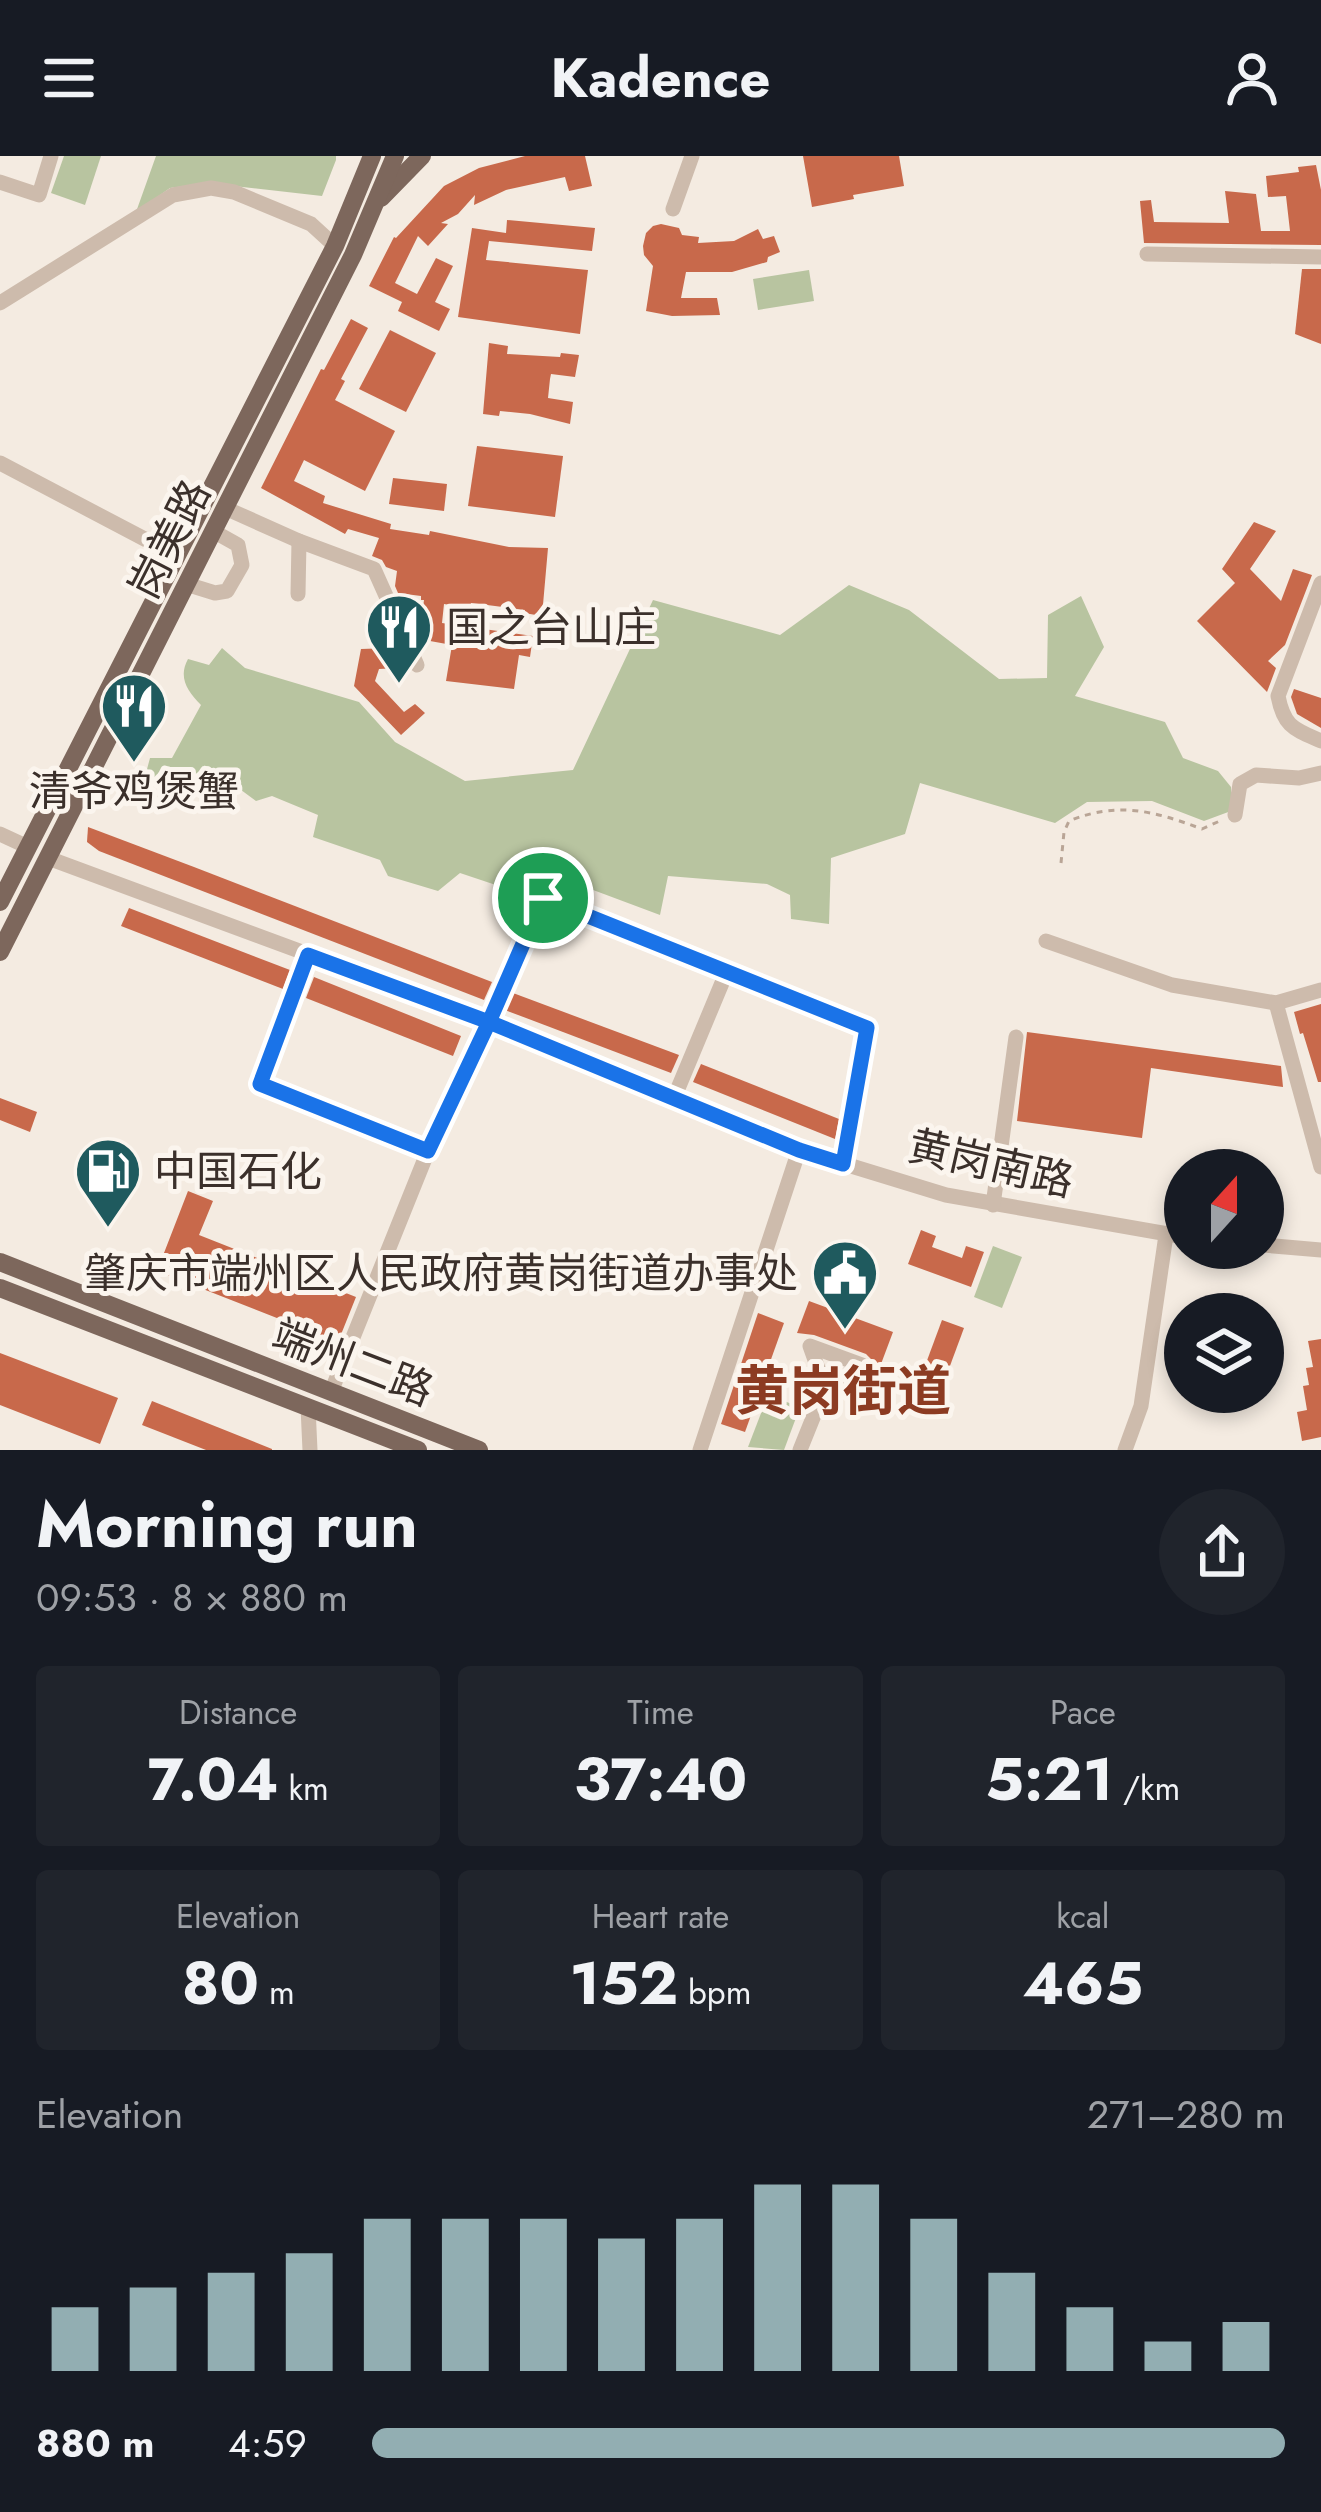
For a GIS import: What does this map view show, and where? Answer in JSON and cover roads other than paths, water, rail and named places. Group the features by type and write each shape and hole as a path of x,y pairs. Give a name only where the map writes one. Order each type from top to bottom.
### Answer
{"main road":[{"name":"岗美路","path":"0,902 335,246 368,156"},
{"path":"373,205 422,156"},
{"name":"岗美路","path":"0,952 353,255 392,157"},
{"name":"端州二路","path":"0,1262 479,1450"},
{"name":"端州二路","path":"0,1288 418,1450"},
{"path":"118,1334 126,1313"}],"street":[{"path":"0,182 39,195 51,156"},
{"path":"673,209 692,156"},
{"path":"0,303 173,195 192,191 233,192 311,224 335,246"},
{"path":"1147,254 1321,257"},
{"path":"0,463 177,556"},
{"path":"225,508 374,569 417,665"},
{"path":"186,584 215,593 227,591 242,565 238,545 213,531"},
{"path":"298,541 298,594"},
{"path":"1321,583 1278,696 1287,723 1321,742"},
{"path":"1235,815 1240,784 1256,775 1299,778 1321,772"},
{"path":"0,834 28,848"},
{"name":"黄岗南路","path":"48,857 489,1022 799,1150 946,1195 1164,1235"},
{"path":"331,1392 428,1151 543,898 867,1028 843,1164"},
{"path":"1046,941 1172,985 1276,1004 1321,990"},
{"path":"308,955 260,1084 428,1151"},
{"path":"674,1098 727,971"},
{"path":"1276,1004 1321,1167"},
{"path":"993,1205 1016,1037"},
{"path":"700,1450 799,1150"},
{"path":"1284,1247 1321,1250"},
{"path":"1125,1450 1141,1406 1164,1249"},
{"path":"800,1450 825,1388"},
{"path":"308,1407 310,1450"}],"place":[{"name":"国之台山庄","path":"399,686"},
{"name":"清爷鸡煲蟹","path":"134,765"},
{"name":"中国石化","path":"108,1230"},
{"name":"肇庆市端州区人民政府黄岗街道办事处","path":"845,1332"}],"district":[{"name":"黄岗街道","path":"843,1391"}]}
